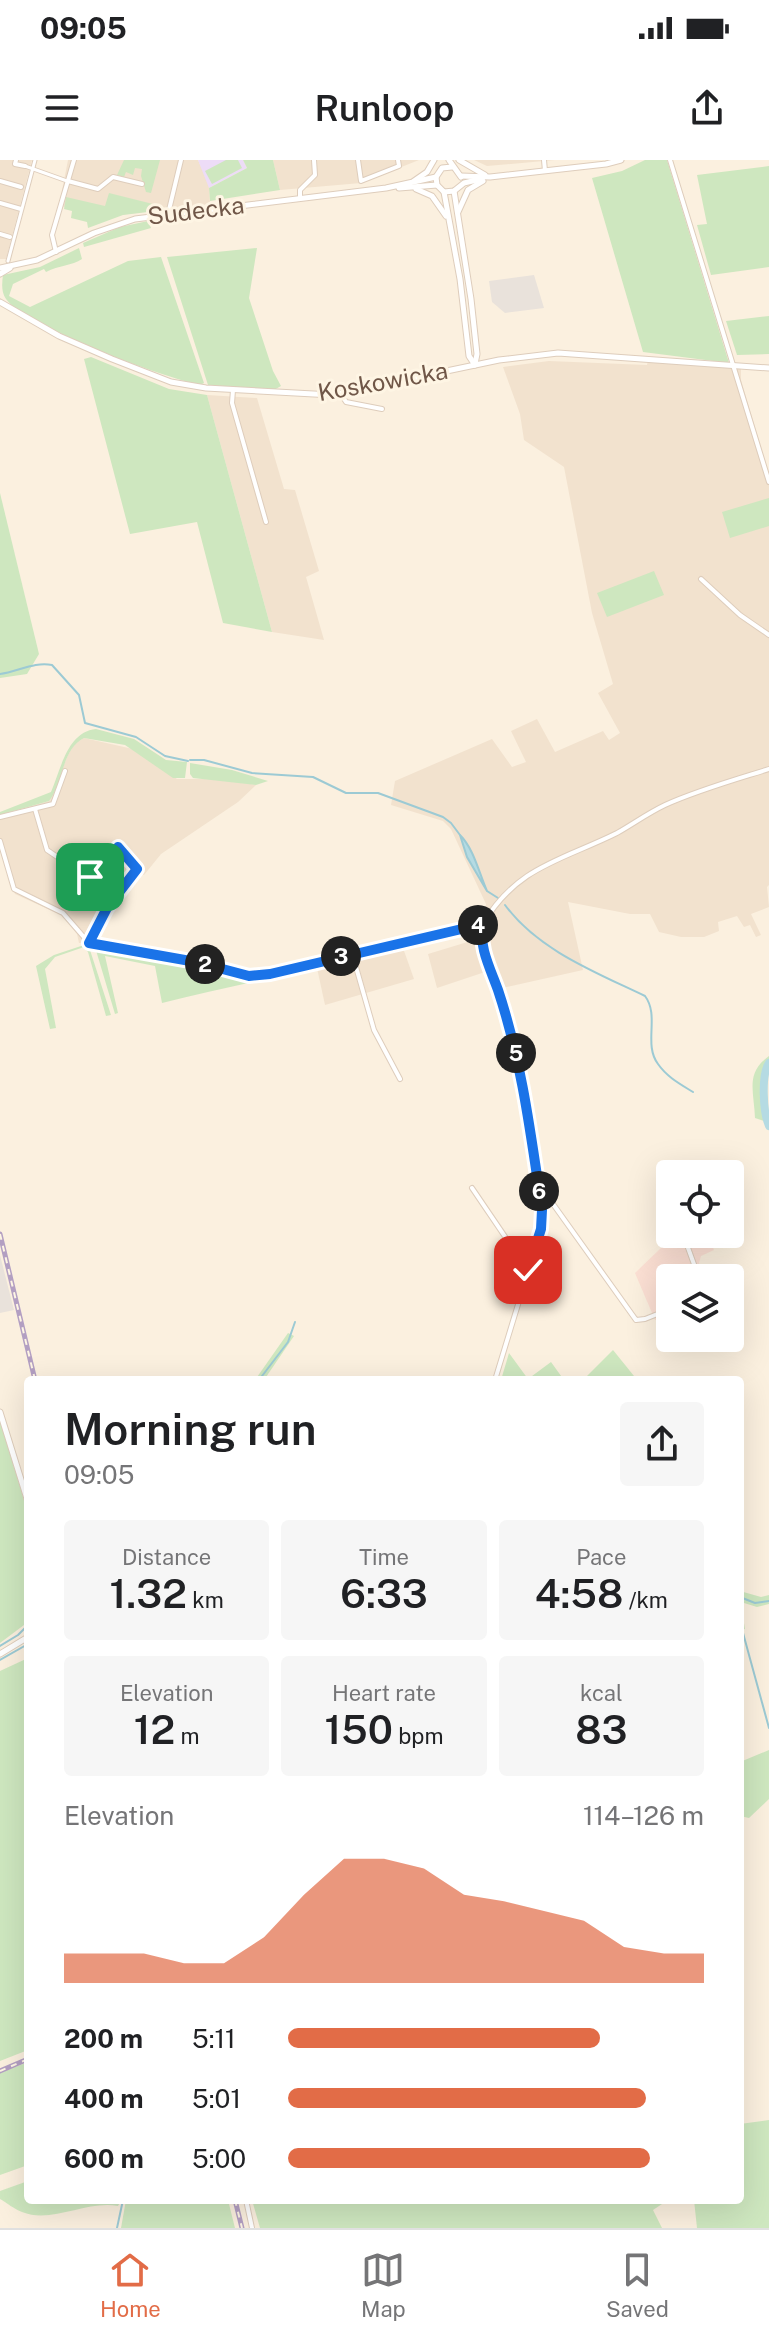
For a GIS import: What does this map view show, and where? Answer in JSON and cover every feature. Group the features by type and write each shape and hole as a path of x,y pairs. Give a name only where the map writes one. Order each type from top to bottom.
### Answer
{"street":[{"path":"16,160 15,164 98,189 113,177 142,184"},
{"path":"8,261 35,160"},
{"path":"56,252 52,238 74,160"},
{"path":"168,214 181,160"},
{"path":"300,198 300,190 315,175 314,160"},
{"path":"358,160 361,181 399,166 398,160"},
{"path":"434,160 427,172 412,186 432,196 449,220"},
{"path":"442,160 442,168 436,177 437,185 444,192 460,279 469,356 475,365"},
{"path":"449,160 461,176 490,177 621,160"},
{"path":"459,160 490,177"},
{"path":"544,160 545,171"},
{"path":"670,160 769,482"},
{"path":"442,168 452,167"},
{"path":"460,186 461,176"},
{"name":"Sudecka","path":"412,186 436,177"},
{"path":"444,192 490,177"},
{"path":"458,213 468,190 490,177"},
{"path":"0,181 21,187"},
{"name":"Sudecka","path":"0,271 135,219 386,188 437,185"},
{"path":"454,191 477,354 475,365"},
{"path":"0,203 21,209"},
{"path":"0,234 10,237"},
{"name":"Koskowicka","path":"0,300 59,336 153,376 187,386 320,396 487,362 558,353 769,368"},
{"path":"477,354 487,362"},
{"path":"460,368 469,356"},
{"path":"233,390 232,403 266,522"},
{"path":"341,394 346,402 382,409"},
{"path":"701,579 740,615 769,635"},
{"path":"496,1376 542,1222 522,1078 504,1008 484,950 483,924 527,875 543,864 615,834 662,806 769,769"},
{"path":"0,817 53,804 65,771"},
{"path":"35,809 47,850 84,875 99,875 118,847 137,869 107,908 89,943"},
{"path":"0,841 14,889 63,913 89,943 196,962 249,976 270,974 483,924"},
{"path":"352,953 374,1030 400,1079"},
{"path":"538,1183 636,1320 656,1315"},
{"path":"472,1188 528,1270"},
{"path":"0,1412 24,1489"},
{"path":"0,1654 24,1639"},
{"path":"247,2204 252,2228"}],"shaded area":[{"path":"0,160 32,160 6,259 0,259"},
{"path":"68,160 198,160 209,183 210,204 120,215 59,206"},
{"path":"198,160 243,160 247,168 209,188"},
{"path":"273,160 419,160 361,183 280,190"},
{"path":"474,160 555,160 487,166"},
{"path":"534,275 544,308 505,313 492,302 489,281"},
{"path":"648,360 741,369 741,380 769,475 769,907 751,914 761,935 756,937 750,925 744,927 737,916 718,922 719,931 704,937 681,937 659,932 650,914 630,914 568,902 583,970 493,990 485,972 437,988 428,954 484,937 486,904 451,829 443,821 391,805 395,781 492,739 512,767 526,762 511,731 537,719 555,752 603,731 609,740 620,733 598,693 613,684 592,613 564,467 524,440 520,414 503,367 549,361 647,365"},
{"path":"207,395 257,398 284,489 295,490 319,571 306,577 324,640 272,632"},
{"path":"84,738 133,749 177,779 223,779 256,785 238,802 161,854 144,875 140,873 132,877 100,923 96,942 79,943 77,934 63,916 15,894 0,850 0,815 49,801 68,755 75,743"},
{"path":"403,948 414,979 325,1005 317,968"},
{"path":"661,1248 714,1250 701,1256 699,1264 656,1264 655,1320 635,1273"},
{"path":"0,1255 14,1310 0,1313"}],"green space":[{"path":"124,160 160,160 151,193 146,192 142,169 135,168 133,175 126,172 124,177 117,175"},
{"path":"226,160 238,160 242,168 212,184 205,171"},
{"path":"243,160 273,160 280,190 210,201 209,188 247,168"},
{"path":"645,160 667,160 729,363 643,352 592,178 622,171"},
{"path":"769,166 769,267 711,275 697,225 707,224 697,175"},
{"path":"109,193 157,205 156,211 123,215 88,228 87,222 71,218 72,211 64,209 66,197 105,206"},
{"path":"148,221 151,228 84,247 83,243 120,227"},
{"path":"79,248 82,259 46,272 44,269 13,284 9,296 30,307 128,261 161,257 204,383 200,385 182,380 97,350 40,324 6,299 3,275 40,267"},
{"path":"257,248 249,298 281,386 274,390 208,385 167,257"},
{"path":"769,316 769,354 737,355 726,321"},
{"path":"91,357 169,389 207,395 272,632 223,623 197,522 130,534 84,359"},
{"path":"0,493 39,654 27,674 0,678"},
{"path":"769,498 769,526 730,538 722,512"},
{"path":"654,571 664,595 607,617 597,593"},
{"path":"96,729 134,739 166,760 187,762 185,778 173,778 125,745 84,738 71,750 49,801 0,815 0,812 51,792 72,744 86,732"},
{"path":"190,763 232,770 268,781 256,785 193,778"},
{"path":"84,945 90,950 111,1015 106,1016 84,947 55,957 45,969 56,1028 50,1029 36,966 54,955"},
{"path":"95,947 193,964 248,978 350,957 351,960 162,1003 155,966 105,956 118,1013 115,1014"},
{"path":"769,1056 763,1098 764,1121 755,1118 753,1083 761,1062"},
{"path":"288,1333 294,1336 267,1376 258,1376"},
{"path":"613,1350 634,1376 587,1376"},
{"path":"509,1353 526,1376 502,1376"},
{"path":"551,1362 561,1376 532,1376"},
{"path":"0,1421 24,1500 24,1625 0,1643"},
{"path":"744,1592 761,1597 769,1595 769,1604 757,1607 744,1603"},
{"path":"24,1660 24,2052 0,2061 0,1671"},
{"path":"769,1750 769,1799 749,1818 744,1817 744,1760"},
{"path":"24,2064 24,2166 0,2175 0,2073"},
{"path":"769,2120 769,2228 697,2228 694,2204 744,2204 744,2123"},
{"path":"24,2182 24,2204 119,2204 33,2215 13,2208 0,2199 0,2191"},
{"path":"125,2204 229,2204 235,2228 121,2228"},
{"path":"253,2204 662,2204 653,2210 662,2228 260,2228"}],"water":[{"path":"460,835 473,854 487,891 467,857"}],"waterway":[{"path":"0,674 52,665 79,695 85,723 136,737 165,756 188,761"},
{"path":"190,760 204,760 252,773 313,777 346,793 378,793 443,817 460,835"},
{"path":"487,891 498,898"},
{"path":"505,905 518,921 551,947 587,969 645,996 651,1012 654,1056 665,1073 693,1092"},
{"path":"769,1063 764,1094 769,1126"},
{"path":"262,1376 288,1342 295,1322"},
{"path":"744,1599 755,1603 769,1601"},
{"path":"0,1646 24,1629"},
{"path":"744,1637 769,1728"},
{"path":"0,1660 24,1646"},
{"path":"117,2228 122,2204"}],"railway":[{"path":"0,1234 34,1376"},
{"path":"0,2071 24,2061"},
{"path":"236,2204 242,2228"}],"route":[{"path":"90,877 99,875 118,847 137,869 107,908 89,943 196,962 249,976 270,974 483,924 484,950 504,1008 522,1078 542,1210 541,1229 528,1270"}]}
